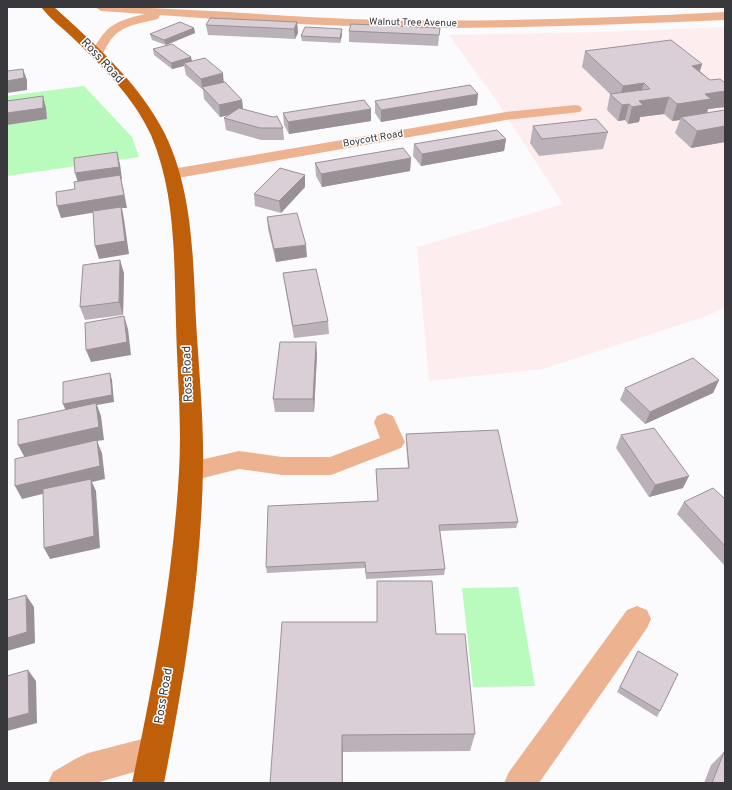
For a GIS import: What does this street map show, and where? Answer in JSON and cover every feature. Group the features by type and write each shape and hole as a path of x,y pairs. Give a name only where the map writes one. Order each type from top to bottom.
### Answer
{"highway":[{"name":"Ross Road","path":"47,7 124,84 146,112 158,135 172,174 183,239 191,471 179,603 148,783"}],"street":[{"name":"Walnut Tree Avenue","path":"101,7 173,13 425,24 604,16 725,16"},
{"path":"96,55 106,38 118,27 140,19 173,13"},
{"name":"Boycott Road","path":"172,174 506,116 575,109"},
{"path":"191,471 239,460 282,466 332,466 393,442 385,422"},
{"path":"520,783 637,619"},
{"path":"64,783 88,769 154,752"}],"shaded area":[{"path":"725,27 725,307 707,316 543,369 429,381 417,247 563,204 496,100 449,35 601,32"}],"green space":[{"path":"84,86 132,137 139,157 7,176 7,96"},
{"path":"518,587 535,686 473,687 462,588"}],"building":[{"path":"210,18 297,22 294,29 206,25"},
{"path":"180,22 194,28 164,40 150,34"},
{"path":"351,24 440,28 439,35 349,31"},
{"path":"305,27 342,29 340,38 301,36"},
{"path":"671,40 702,64 692,66 710,80 720,79 725,83 725,91 705,94 711,99 677,104 669,97 639,101 643,105 632,107 629,104 622,105 610,94 650,89 644,83 623,86 585,51"},
{"path":"172,44 191,57 171,63 153,49"},
{"path":"205,58 223,73 201,79 184,63"},
{"path":"23,69 24,78 7,81 7,71"},
{"path":"225,82 242,100 219,105 202,87"},
{"path":"470,85 478,94 381,110 375,101"},
{"path":"43,96 43,108 7,113 7,101"},
{"path":"364,100 371,109 288,122 283,113"},
{"path":"239,108 273,117 277,116 283,128 260,128 224,118"},
{"path":"725,110 725,126 697,131 681,117"},
{"path":"596,119 608,132 542,139 533,126"},
{"path":"497,130 506,139 422,154 414,144"},
{"path":"403,148 411,158 321,174 315,163"},
{"path":"117,152 119,167 75,173 74,158"},
{"path":"280,168 305,175 279,201 254,194"},
{"path":"120,175 124,195 57,206 56,192 75,189 74,182"},
{"path":"121,207 125,241 95,246 93,211"},
{"path":"297,213 306,245 274,249 267,217"},
{"path":"120,260 119,302 80,307 83,265"},
{"path":"316,269 328,321 293,326 283,273"},
{"path":"124,316 127,342 86,350 85,323"},
{"path":"280,342 316,342 313,399 273,399"},
{"path":"693,358 719,380 650,412 625,388"},
{"path":"110,373 112,395 63,404 63,382"},
{"path":"96,403 99,427 18,445 18,420"},
{"path":"654,428 689,476 655,485 621,435"},
{"path":"498,430 518,522 439,525 445,569 366,573 365,562 266,567 268,506 378,501 376,469 409,468 406,434"},
{"path":"97,440 100,466 15,486 15,459"},
{"path":"91,479 94,536 44,548 43,489"},
{"path":"713,488 725,499 725,546 684,502"},
{"path":"377,581 432,581 436,634 465,634 475,734 342,735 342,783 270,783 282,622 377,622"},
{"path":"26,595 27,632 7,638 7,600"},
{"path":"638,651 678,674 660,711 620,687"},
{"path":"28,670 29,713 7,719 7,676"},
{"path":"724,752 725,783 712,783"}]}
